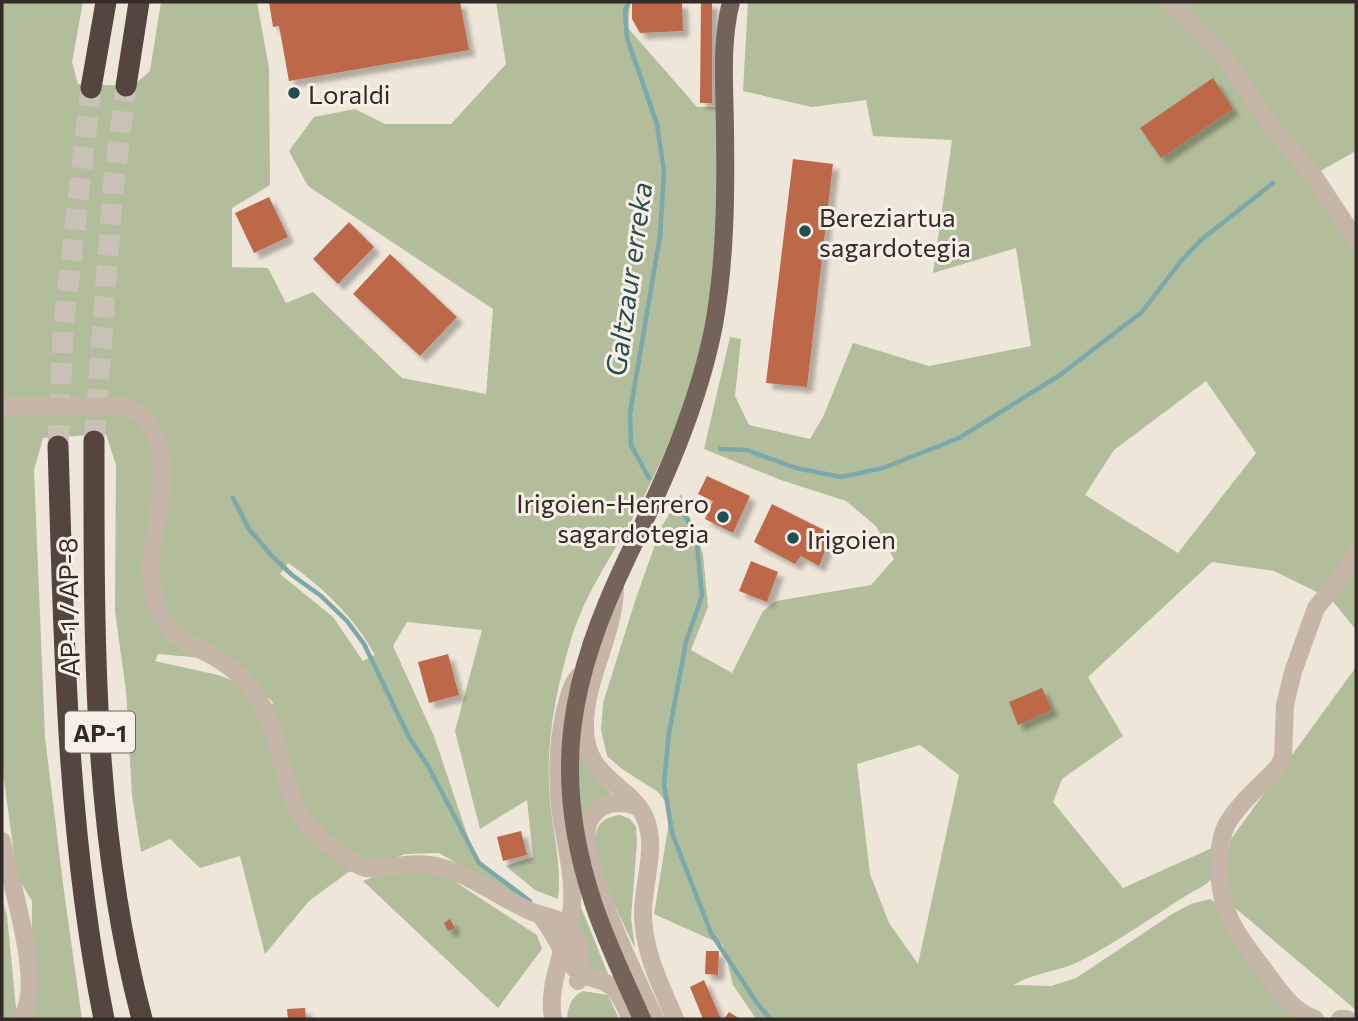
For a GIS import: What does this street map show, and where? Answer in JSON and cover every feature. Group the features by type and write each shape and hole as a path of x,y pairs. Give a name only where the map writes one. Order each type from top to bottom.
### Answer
{"highway":[{"path":"91,88 106,2"},
{"path":"126,86 139,2"},
{"name":"AP-1 / AP-8","path":"94,441 94,627 104,794 117,902 142,1019"},
{"name":"AP-1 / AP-8","path":"58,446 65,687 77,840 104,1019"}],"main road":[{"path":"642,1019 593,904 576,835 569,770 570,737 573,708 582,674 615,584 678,446 701,380 714,324 722,265 724,59 729,5"}],"street":[{"path":"1170,2 1221,52 1275,131 1312,175 1356,240"},
{"path":"2,407 127,406 136,410 154,430 164,463 151,561 151,584 158,610 170,632 224,663 258,698 268,712 288,788 307,825 331,846 364,868 419,863 445,867 543,915 555,918 568,928 581,950 582,978 559,999 553,1019 551,999 563,952 568,928 572,902 570,867 560,806 560,744 568,699 574,682 582,674"},
{"path":"1315,1019 1303,1015 1290,1003 1241,940 1231,922 1220,891 1219,848 1227,824 1278,767 1283,757 1285,705 1316,608 1356,553"},
{"path":"615,584 612,619 590,684 584,731 601,773 629,796 644,814 650,831 643,914 645,932 655,972 675,1019"},
{"path":"638,807 615,803 602,807 591,818 587,835 589,851 605,902 655,1019"},
{"path":"2,841 22,918 30,987 29,1003 20,1019"},
{"path":"543,915 567,907 572,902"},
{"path":"543,915 563,952 582,978 605,982 612,987 631,1019"},
{"path":"1340,1019 1347,1019"}],"green space":[{"path":"2,2 83,2 72,62 78,84 133,86 150,71 161,2 257,2 269,68 270,185 232,208 232,267 268,268 286,303 313,292 402,378 486,394 493,309 308,186 289,151 314,117 355,109 385,124 451,124 506,64 496,2 630,2 628,28 697,107 719,107 715,263 701,355 690,389 650,485 581,612 560,681 552,721 549,761 550,800 559,874 558,899 535,890 506,866 533,857 527,800 480,829 455,731 482,630 407,622 393,646 434,736 474,855 525,902 439,853 406,854 347,873 309,901 265,954 240,856 200,868 170,839 141,852 132,795 126,691 115,611 116,465 106,434 43,438 34,470 45,737 82,1019 31,1019 32,901 17,876 2,765","holes":["288,563 314,582 337,604 358,628 375,655 363,661 333,617 280,574","158,654 236,661 273,703 264,719 234,681 155,661"]},
{"path":"748,2 1164,2 1212,48 1356,247 1356,542 1344,566 1321,594 1274,571 1212,562 1088,677 1123,736 1062,779 1053,802 1123,888 1212,848 1211,879 1123,937 1072,965 1030,977 1014,985 1051,986 1076,978 1172,914 1191,904 1210,899 1217,904 1300,1019 756,1019 733,985 723,945 654,914 669,822 667,804 658,792 607,756 601,730 603,703 636,598 661,528 681,494 703,554 708,607 691,650 732,673 763,611 776,601 871,585 894,559 876,526 846,501 781,480 704,449 730,337 741,339 735,396 749,425 810,439 823,417 853,343 929,366 1031,346 1016,248 933,273 952,140 873,136 866,100 812,107 743,91","holes":["1206,381 1256,453 1178,553 1085,495 1114,450","920,745 959,775 918,964 889,923 870,874 857,764"]},
{"path":"1176,2 1356,2 1356,151 1317,173"},
{"path":"1356,562 1356,630 1331,599"},
{"path":"1356,667 1356,1010 1234,907 1226,873 1231,839"},
{"path":"584,752 600,782 612,794 582,816 579,753"},
{"path":"620,815 630,819 636,827 631,918 635,948 614,904 596,849 596,835 600,824"},
{"path":"386,872 440,872 537,935 542,949 498,1008 363,881"},
{"path":"2,899 7,915 17,1019 2,1019"},
{"path":"579,902 608,974 588,971 575,927"},
{"path":"583,991 608,995 619,1019 567,1019 571,1003"}],"building":[{"path":"269,2 460,2 469,50 289,81 279,26 273,27"},
{"path":"632,2 682,2 683,31 640,33 632,19"},
{"path":"701,2 712,2 712,103 700,103"},
{"path":"1213,78 1233,109 1161,158 1140,128"},
{"name":"Bereziartua sagardotegia","path":"793,159 833,164 807,387 766,383"},
{"path":"269,197 288,237 254,253 235,213"},
{"path":"349,222 374,247 338,284 313,259"},
{"path":"390,254 457,317 420,356 353,294"},
{"path":"707,476 750,496 733,533 705,519 713,501 698,494"},
{"name":"Irigoien","path":"772,504 832,534 819,566 801,556 795,564 754,542"},
{"path":"751,561 778,572 767,602 739,591"},
{"path":"448,654 459,695 429,703 418,662"},
{"path":"1042,688 1052,710 1018,725 1009,702"},
{"path":"521,831 527,855 503,861 497,837"},
{"path":"450,919 455,928 448,931 444,923"},
{"path":"706,951 719,951 718,975 705,974"},
{"path":"704,980 721,1019 703,1019 690,987"},
{"path":"305,1008 306,1019 288,1019 287,1009"},
{"path":"729,1012 740,1019 724,1019"}],"waterway":[{"name":"Galtzaur erreka","path":"629,2 625,10 627,38 657,124 664,172 660,236 630,413 631,445 649,478"},
{"path":"720,449 747,450 796,468 841,477 883,468 959,438 1060,375 1142,312 1181,261 1201,240 1273,183"},
{"path":"233,498 249,529 271,555 292,575 321,596 347,621 364,644 409,737 428,766 479,863 530,901"},
{"name":"Galtzaur erreka","path":"677,503 696,534 702,596 686,642 669,733 664,784 672,833 711,933 770,1019"}],"tunnel":[{"path":"94,441 113,189 126,86"},
{"path":"58,446 63,331 91,88"}],"place":[{"name":"Loraldi","path":"294,93"},
{"name":"Bereziartua sagardotegia","path":"805,231"},
{"name":"Irigoien-Herrero sagardotegia","path":"723,517"},
{"name":"Irigoien","path":"793,538"}]}
